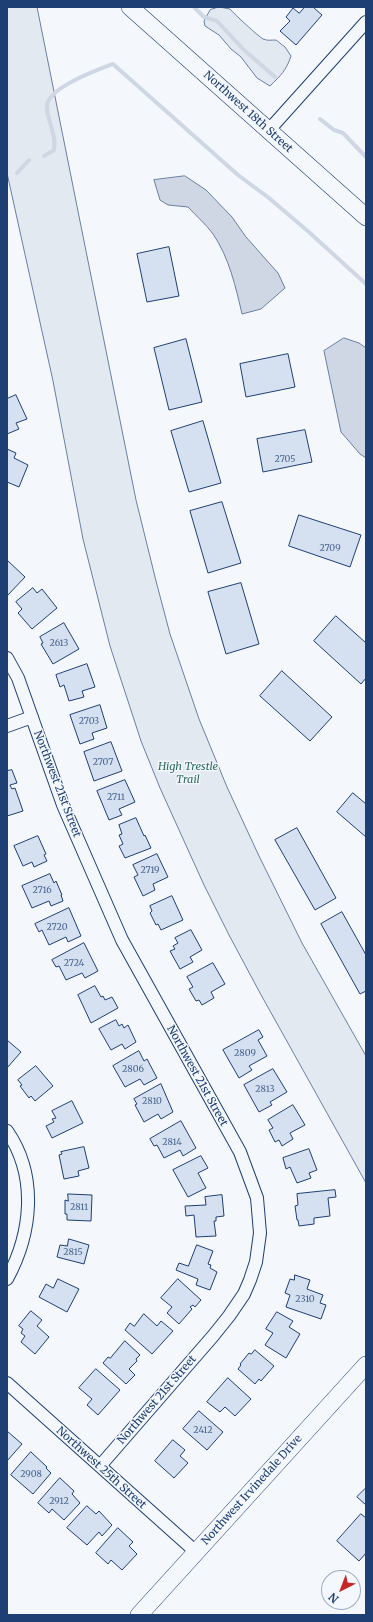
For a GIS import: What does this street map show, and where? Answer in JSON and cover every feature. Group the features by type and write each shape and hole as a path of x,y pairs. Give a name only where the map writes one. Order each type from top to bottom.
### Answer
{"main road":[{"name":"Northwest 18th Street","path":"130,7 366,217"},
{"name":"Northwest Irvinedale Drive","path":"138,1615 366,1365"}],"street":[{"path":"269,130 366,22"},
{"name":"Northwest 21st Street","path":"7,658 18,678 63,805 122,940 240,1152 257,1198 260,1233 256,1262 244,1294 213,1336 100,1466"},
{"path":"7,726 32,717"},
{"path":"7,1131 19,1154 26,1176 28,1199 25,1235 19,1255 7,1279"},
{"name":"Northwest 25th Street","path":"7,1383 196,1552"}],"green space":[{"name":"High Trestle Trail","path":"7,7 37,7 136,500 170,634 199,719 227,787 302,943 366,1056 366,1183 260,993 204,885 160,788 141,741 110,646 83,539 53,381 7,173"},
{"path":"219,7 230,9 263,39 276,40 285,47 291,56 283,72 270,86 257,78 241,57 231,49 219,35 205,26 204,21 210,10"}],"shaded area":[{"path":"185,176 206,190 232,217 246,237 278,273 285,288 261,309 242,314 228,263 213,234 188,207 168,205 160,200 154,180"},
{"path":"344,338 359,343 366,348 366,458 360,454 341,432 324,351"}],"building":[{"path":"305,7 313,7 322,15 296,45 280,31 290,21 286,17 293,8 299,13"},
{"path":"169,247 179,296 147,302 137,254"},
{"path":"186,339 202,402 169,410 154,348"},
{"path":"288,354 295,387 246,397 240,364"},
{"path":"16,395 27,419 16,423 19,429 7,434 7,399"},
{"path":"203,421 221,483 189,492 171,431"},
{"path":"305,430 312,462 263,472 257,439"},
{"path":"7,449 16,453 14,458 28,465 19,487 7,482"},
{"path":"222,502 241,563 208,573 190,511"},
{"path":"299,515 361,535 350,567 289,546"},
{"path":"7,560 25,577 7,596"},
{"path":"241,583 259,644 226,654 208,592"},
{"path":"33,588 37,593 42,589 57,608 32,629 18,613 22,609 16,602"},
{"path":"336,616 366,643 366,678 361,684 314,641"},
{"path":"64,623 79,649 53,664 41,644 43,643 40,637"},
{"path":"87,664 95,687 82,691 84,697 69,701 64,685 60,687 56,675"},
{"path":"282,671 332,717 310,741 260,696"},
{"path":"100,705 107,728 92,733 94,739 80,744 70,715"},
{"path":"111,742 122,771 94,781 84,752"},
{"path":"12,770 17,783 10,785 12,789 15,788 23,811 7,816 7,771"},
{"path":"125,780 135,802 119,809 122,815 109,820 97,791"},
{"path":"353,793 366,804 366,837 337,812"},
{"path":"136,818 151,848 125,858 119,846 123,844 119,835 122,834 119,825"},
{"path":"297,828 336,898 315,910 275,840"},
{"path":"38,836 46,854 44,855 47,861 34,867 32,862 23,866 14,846"},
{"path":"157,854 168,877 153,884 155,890 143,896 134,877 138,875 133,865"},
{"path":"50,874 54,883 56,881 63,901 51,906 49,901 32,908 22,886"},
{"path":"172,896 183,920 161,930 158,924 156,925 150,913 152,911 150,906"},
{"path":"69,908 81,936 68,942 66,937 49,945 42,930 39,932 35,924"},
{"path":"342,912 366,955 366,991 360,994 321,924"},
{"path":"191,930 202,950 190,957 193,962 180,969 170,951 175,949 173,946 178,943 175,938"},
{"path":"84,943 98,971 85,978 82,973 66,980 59,966 56,967 52,960"},
{"path":"213,963 225,984 211,992 214,998 202,1005 199,1000 196,1001 189,989 193,987 187,977"},
{"path":"95,986 101,997 103,996 105,1000 112,997 118,1008 91,1023 78,995"},
{"path":"116,1020 119,1026 122,1024 124,1028 128,1025 136,1042 125,1049 122,1044 111,1050 99,1029"},
{"path":"259,1030 263,1037 258,1040 267,1056 249,1066 252,1070 239,1078 223,1050"},
{"path":"7,1040 21,1052 7,1068"},
{"path":"139,1051 144,1061 147,1059 157,1078 144,1085 140,1079 125,1087 113,1066"},
{"path":"36,1066 53,1086 35,1101 31,1096 29,1098 20,1086 22,1085 18,1080"},
{"path":"273,1069 287,1092 270,1102 272,1105 259,1112 244,1085"},
{"path":"161,1084 173,1112 161,1119 158,1114 144,1122 135,1105 137,1104 134,1099"},
{"path":"72,1101 83,1123 52,1138 46,1126 54,1122 52,1119 56,1118 52,1111"},
{"path":"293,1105 305,1125 290,1133 293,1139 282,1146 279,1140 275,1142 269,1130 273,1128 268,1120"},
{"path":"181,1121 196,1148 183,1156 180,1150 164,1158 157,1145 154,1146 150,1139"},
{"path":"84,1147 89,1168 78,1171 79,1176 64,1179 59,1155 62,1154 61,1152"},
{"path":"309,1149 317,1170 309,1173 311,1178 297,1183 290,1167 286,1169 283,1158"},
{"path":"201,1156 208,1168 198,1173 206,1188 188,1197 173,1170"},
{"path":"335,1190 336,1197 328,1198 330,1216 314,1218 314,1224 299,1226 295,1206 298,1205 297,1194"},
{"path":"68,1194 92,1195 91,1221 67,1220 67,1214 65,1214 65,1200 68,1201"},
{"path":"222,1195 224,1216 216,1217 216,1221 214,1221 216,1236 196,1237 194,1215 186,1216 185,1206 206,1205 205,1197"},
{"path":"69,1239 89,1245 84,1264 57,1257 60,1245 67,1246"},
{"path":"197,1245 213,1251 208,1264 211,1265 210,1268 217,1272 210,1290 196,1285 198,1279 176,1270 179,1263 188,1266"},
{"path":"295,1275 310,1280 307,1289 323,1295 320,1303 326,1305 321,1319 286,1307 290,1295 285,1293 290,1279 294,1280"},
{"path":"58,1279 79,1289 67,1312 39,1297 46,1284 53,1288"},
{"path":"178,1279 201,1300 195,1307 193,1305 190,1307 192,1309 179,1324 167,1313 172,1307 161,1298"},
{"path":"31,1311 42,1320 37,1326 49,1337 35,1354 21,1342 25,1336 21,1333 23,1329 19,1326"},
{"path":"277,1312 293,1321 289,1327 300,1334 286,1358 265,1345 273,1333 266,1329"},
{"path":"144,1314 157,1326 161,1321 173,1331 152,1354 125,1330 130,1323 134,1326"},
{"path":"125,1341 140,1355 136,1359 137,1361 129,1369 135,1375 126,1384 103,1363 108,1357 110,1358"},
{"path":"255,1350 274,1366 261,1381 259,1379 255,1384 238,1369 249,1353 251,1354"},
{"path":"96,1369 120,1390 98,1415 87,1405 92,1399 79,1388"},
{"path":"228,1378 251,1399 235,1416 225,1407 220,1412 207,1402"},
{"path":"199,1411 223,1432 207,1450 183,1429"},
{"path":"7,1431 22,1444 7,1461"},
{"path":"173,1440 185,1450 180,1456 188,1463 174,1478 155,1461"},
{"path":"31,1452 47,1467 46,1468 51,1473 33,1494 11,1475"},
{"path":"60,1478 74,1491 72,1494 80,1503 64,1520 52,1509 49,1513 38,1503"},
{"path":"366,1488 366,1505 357,1497"},
{"path":"87,1506 96,1514 99,1511 112,1525 102,1536 99,1532 87,1545 67,1528"},
{"path":"361,1514 366,1518 366,1553 359,1561 337,1541"},
{"path":"118,1528 133,1542 129,1546 137,1554 122,1570 111,1560 108,1564 96,1553"}],"waterway":[{"path":"194,7 204,17 217,21 244,50 275,77"},
{"path":"44,156 54,150 55,145 47,108 48,101 62,87 113,64 238,175 269,198 366,284"},
{"path":"320,119 334,130 343,133 366,157"},
{"path":"17,173 29,160"}]}
